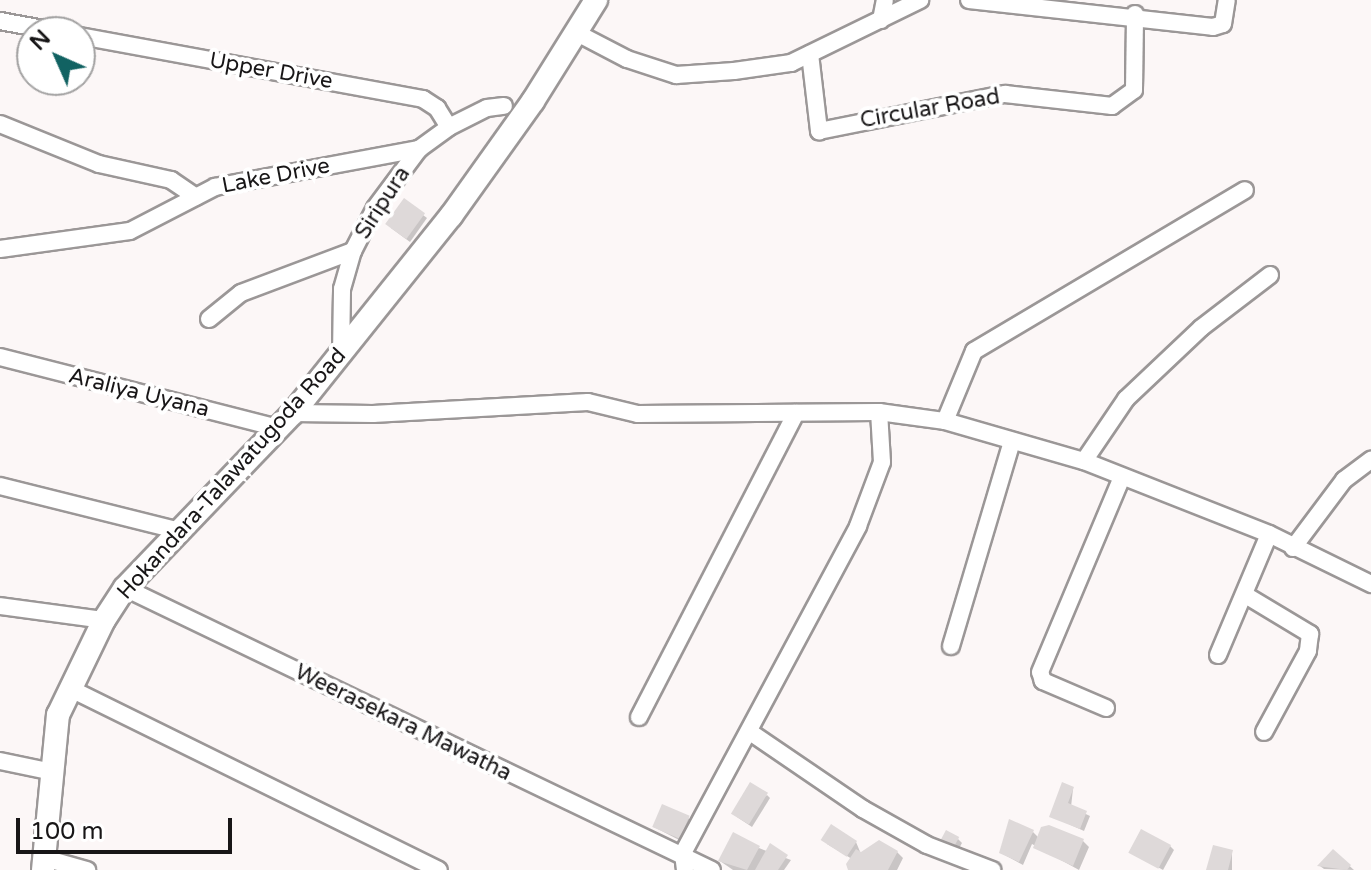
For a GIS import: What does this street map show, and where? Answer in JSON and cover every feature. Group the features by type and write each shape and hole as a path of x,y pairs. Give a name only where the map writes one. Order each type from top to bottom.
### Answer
{"main road":[{"name":"Hokandara-Talawatugoda Road","path":"43,864 48,771 58,715 104,620 125,588 285,420 341,355 451,216 577,33 596,0"}],"street":[{"path":"881,20 885,0"},
{"path":"577,33 627,59 676,75 776,65 810,54 920,0"},
{"path":"969,0 1135,14 1213,27 1223,24 1227,0"},
{"name":"Circular Road","path":"810,54 819,131 1005,94 1112,106 1134,90 1135,14"},
{"name":"Upper Drive","path":"96,39 423,99 437,108 449,127"},
{"name":"Siripura","path":"341,355 342,289 353,251 375,208 419,149 449,127 487,108 504,106"},
{"path":"0,124 99,164 171,180 196,197"},
{"name":"Lake Drive","path":"0,249 130,231 215,187 419,149"},
{"path":"945,421 974,351 1245,190"},
{"path":"209,319 241,293 312,269 353,251"},
{"path":"312,269 342,289"},
{"path":"1084,461 1126,399 1201,328 1270,275"},
{"name":"Araliya Uyana","path":"0,357 285,420 588,402 638,414 879,412 945,421 1084,461 1269,534 1371,584"},
{"path":"684,862 858,526 882,462 879,412"},
{"path":"639,717 796,413"},
{"path":"951,646 1012,441"},
{"path":"1293,548 1344,480 1371,460"},
{"path":"1106,708 1043,681 1040,672 1122,477"},
{"path":"0,486 181,531"},
{"path":"1218,655 1247,596 1269,534"},
{"name":"Weerasekara Mawatha","path":"125,588 684,862 712,870"},
{"path":"1247,596 1310,634 1308,651 1264,732"},
{"path":"0,606 104,620"},
{"path":"69,688 374,842 439,870"},
{"path":"750,732 863,809 927,845 992,870"},
{"path":"0,761 48,771"},
{"path":"43,864 87,870"}],"building":[{"path":"404,198 425,213 406,239 385,224"},
{"path":"750,782 768,793 749,825 731,814"},
{"path":"1062,782 1074,787 1068,803 1087,811 1080,829 1049,817"},
{"path":"662,804 690,816 680,839 652,827"},
{"path":"1009,819 1034,830 1019,862 999,853"},
{"path":"831,824 857,841 847,857 821,840"},
{"path":"1049,825 1084,839 1073,866 1033,848 1041,827"},
{"path":"1141,829 1171,845 1158,869 1128,853"},
{"path":"946,830 959,837 951,852 938,845"},
{"path":"733,832 760,846 747,870 718,861"},
{"path":"879,840 898,851 888,870 848,870 846,864 856,849 861,852"},
{"path":"770,843 788,855 778,870 755,870"},
{"path":"1213,845 1233,850 1228,870 1206,870"},
{"path":"1333,849 1351,865 1347,870 1317,866"}]}
